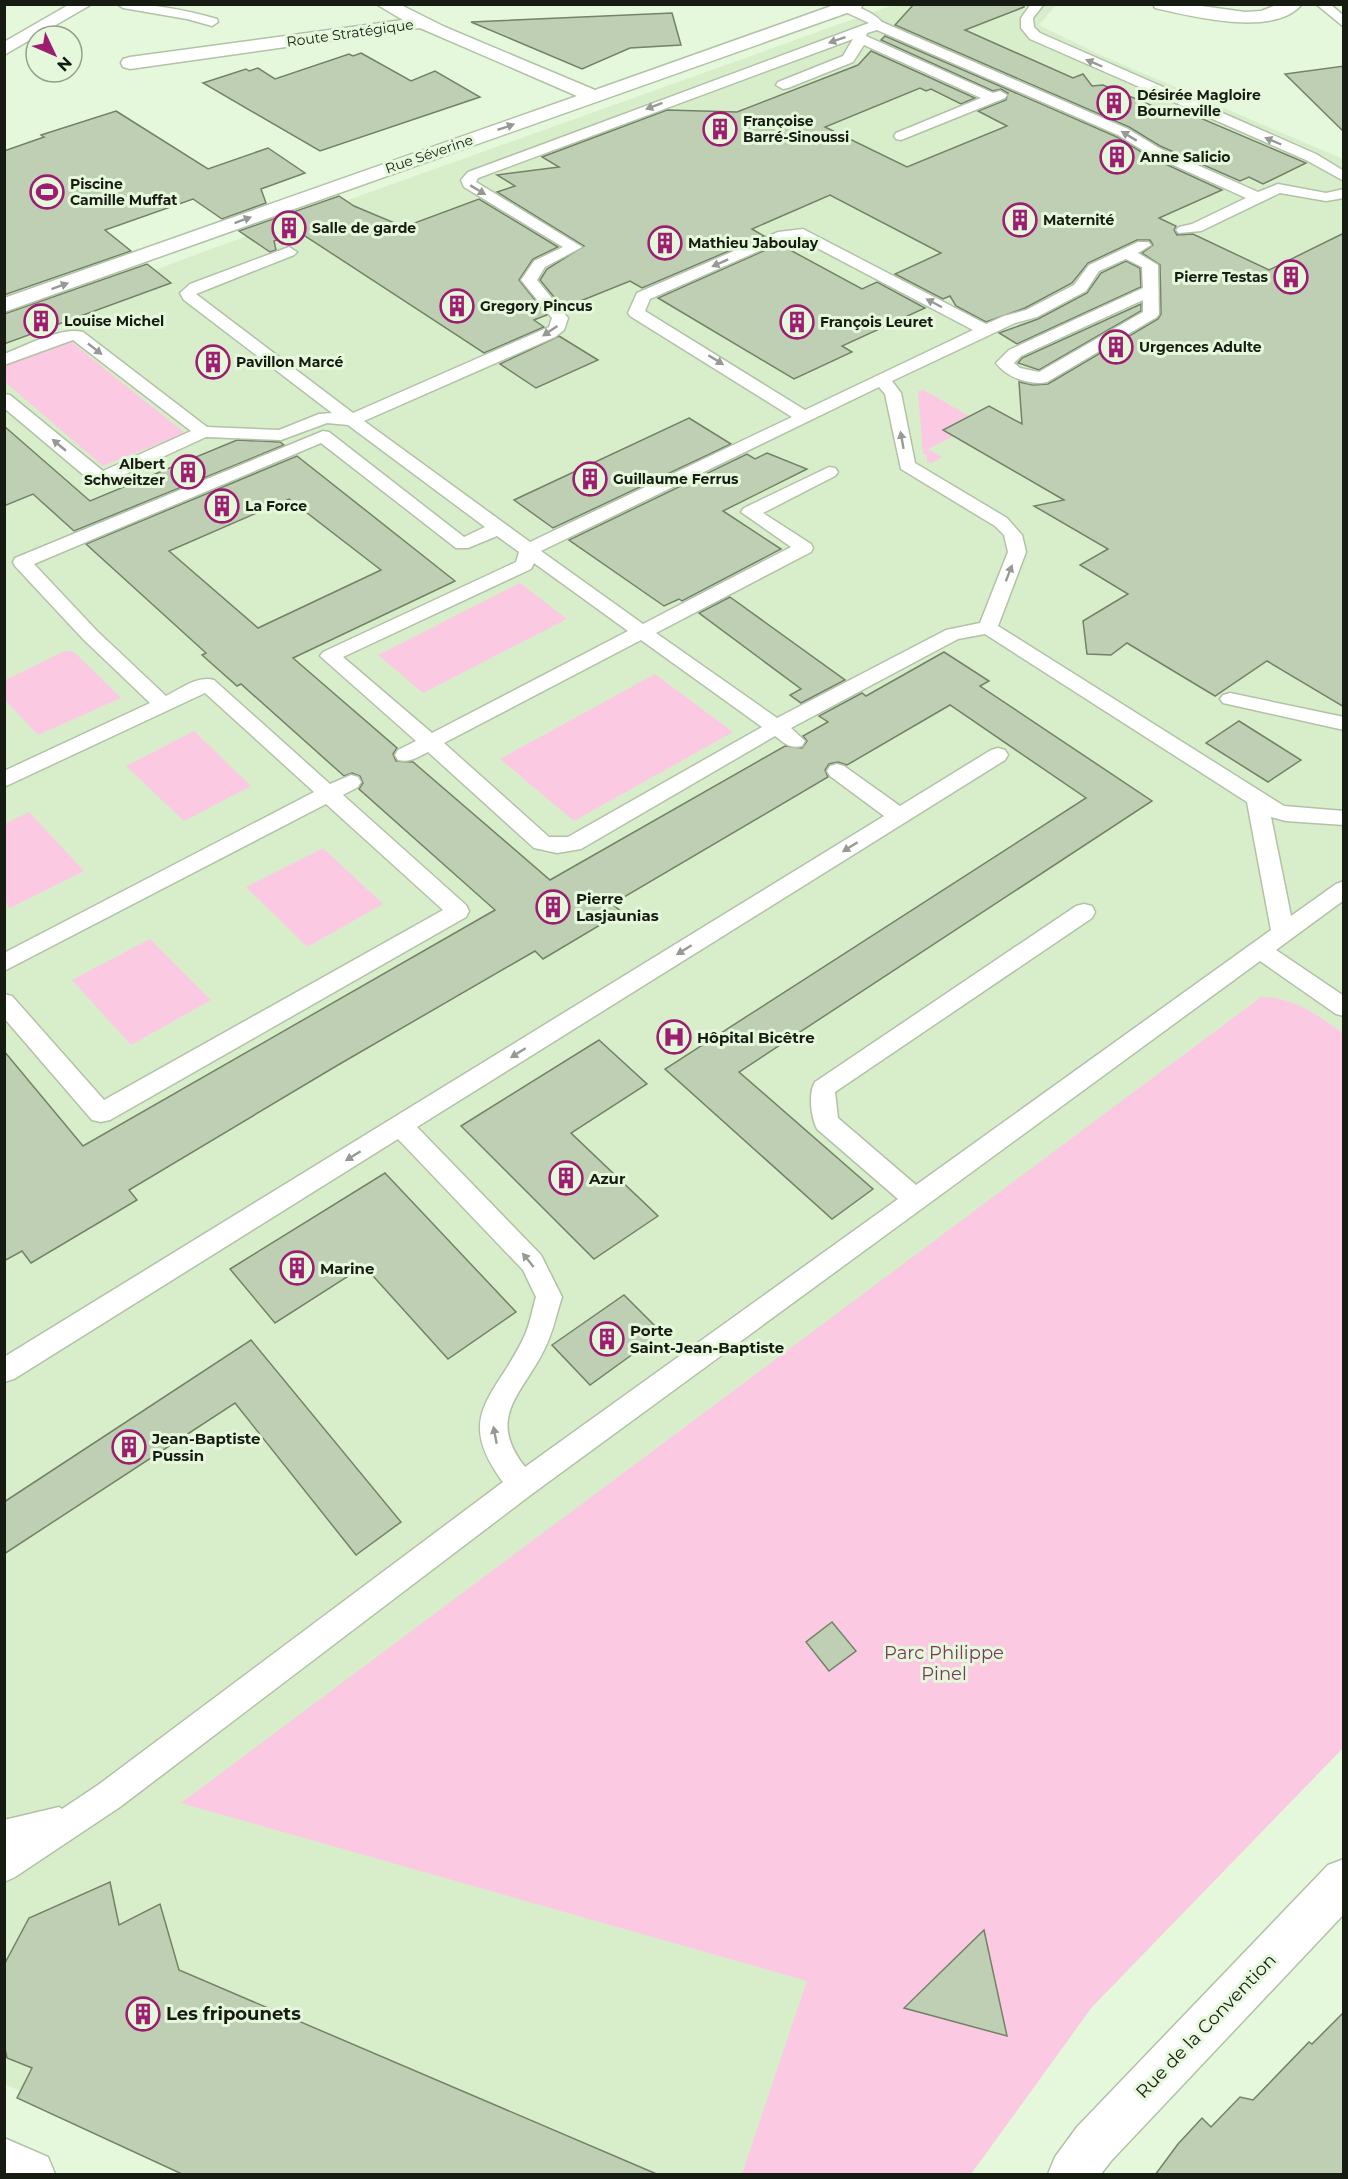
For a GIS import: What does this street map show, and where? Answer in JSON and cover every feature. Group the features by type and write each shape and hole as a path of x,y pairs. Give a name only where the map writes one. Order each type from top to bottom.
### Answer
{"street":[{"path":"4,50 84,4"},
{"path":"384,4 420,23"},
{"path":"1161,4 1217,17 1235,18 1270,15 1294,4"},
{"name":"Rue Séverine","path":"4,306 850,6"},
{"name":"Route Stratégique","path":"130,63 420,23 593,96"},
{"name":"Rue de la Convention","path":"1072,2175 1094,2144 1344,1881"},
{"path":"4,2162 31,2175"}],"lane":[{"path":"123,4 189,15 212,22"},
{"path":"1038,4 1028,18 1029,28 1035,36 1311,158 1324,168 1344,177"},
{"path":"1322,4 1344,23"},
{"path":"850,6 877,25 1022,86 1123,132 1154,151 1258,198"},
{"path":"4,399 92,473 102,476 203,432 281,435 325,418 351,420 549,334 560,325 560,318 529,279 539,264 574,247 469,184 468,180 473,175 737,75 860,35 877,25"},
{"path":"783,85 848,59 857,46 860,35"},
{"path":"860,35 992,98"},
{"path":"901,136 1022,86"},
{"path":"1184,230 1196,228 1324,168"},
{"path":"1278,188 1326,197 1344,193"},
{"path":"806,418 636,313 643,296 783,235 803,234 985,330"},
{"path":"1149,291 1015,353 1004,363 1014,372 1041,378 1151,314 1150,265 1134,249 1094,268 1080,288 1032,314 1010,319 985,330 529,550 524,565 330,656 542,843 557,846 573,844 776,727 953,634 988,628 1257,799 1286,814 1344,818"},
{"path":"289,252 196,286 188,293 190,297 351,420 641,632 795,741"},
{"path":"4,360 70,335 77,335 203,432"},
{"path":"882,380 893,393 907,465 1012,530 1017,552 988,628"},
{"path":"163,704 90,635 22,562 323,436 462,544 499,528"},
{"path":"405,755 804,548 750,512 829,472"},
{"path":"4,780 207,684 458,910 101,1113 4,1002"},
{"path":"1230,699 1344,724"},
{"path":"4,1371 998,755"},
{"path":"837,771 900,817"},
{"path":"4,963 351,782"},
{"path":"1257,799 1283,934"},
{"path":"4,1866 109,1796 522,1485 1262,951 1344,889"},
{"path":"916,1200 826,1122 823,1088 1084,912"},
{"path":"1262,951 1344,1008"},
{"path":"400,1126 532,1263 549,1297 536,1341 497,1403 491,1432 504,1464 522,1485"},
{"path":"4,1836 76,1818"}],"shaded area":[{"name":"Hôpital Bicêtre","path":"893,5 1056,5 1039,25 1096,53 1343,159 1343,1748 1092,2007 971,2174 194,2174 5,2084 4,326 211,249"}],"green space":[{"path":"70,341 185,433 103,466 5,382 5,366"},
{"path":"924,390 969,416 944,429 954,436 928,449 942,457 932,463 927,462 927,455 923,454 918,391"},
{"path":"520,583 567,619 423,693 378,655"},
{"path":"65,651 74,652 121,698 38,735 5,700 5,680"},
{"path":"655,674 733,732 574,821 500,759"},
{"path":"194,731 251,786 184,821 126,766"},
{"path":"29,812 84,871 10,908 5,902 5,824"},
{"path":"323,848 383,904 307,947 246,887"},
{"path":"150,939 211,1000 131,1045 72,980"},
{"name":"Parc Philippe Pinel","path":"1261,997 1284,1000 1305,1008 1343,1033 1343,1748 1092,2007 971,2174 742,2174 807,1981 181,1803"}],"building":[{"name":"Désirée Magloire Bourneville","path":"914,4 1024,4 1024,7 965,30 1073,78 1083,74 1092,86 1103,85 1174,115 1184,111 1306,163 1263,184 1249,177 1240,181 1160,146 1129,127 895,25"},
{"path":"672,13 681,45 630,48 582,69 471,22"},
{"path":"885,36 1117,137 1148,156 1222,190 1159,218 1176,226 1174,230 1177,235 1193,234 1269,270 1344,233 1344,707 1267,661 1215,696 1127,643 1111,655 1087,654 1083,621 1128,594 1080,565 1108,549 1034,506 1064,500 943,430 989,406 1022,424 1019,382 1033,385 1048,384 1158,319 1161,314 1160,265 1142,253 1153,245 1150,240 1137,240 1088,263 1072,283 1025,308 986,322 956,306 950,296 943,299 895,274 941,253 830,195 752,229 764,236 642,288 630,281 563,308 540,280 547,269 584,246 497,192 515,186 497,175 559,167 542,157 667,110 737,112 858,65 871,51 975,98 961,104 931,89 926,91 920,88 825,127 907,167 1007,126 978,111 1006,100 1008,93 1001,89 993,91 881,40"},
{"path":"361,53 411,81 435,71 480,97 320,151 203,83 246,69 249,71 258,68 275,79 349,54 353,56"},
{"path":"1344,66 1344,132 1285,74"},
{"path":"116,111 208,169 268,148 305,173 261,189 266,203 222,219 193,199 105,230 131,251 4,295 4,151 44,137 41,135"},
{"path":"339,196 354,206 404,227 479,199 558,247 533,259 519,280 547,315 534,320 544,327 484,353 299,232 274,241 276,250 270,252 239,231"},
{"name":"François Leuret","path":"779,244 862,289 877,282 925,308 842,346 852,352 794,379 658,298"},
{"path":"1126,261 1140,268 1141,287 1017,344 999,333 1038,319 1087,293 1101,273"},
{"path":"147,264 171,283 4,344 4,314"},
{"path":"1141,304 1141,311 1039,370 1018,363 1022,358"},
{"path":"559,336 598,360 536,388 500,364"},
{"name":"Guillaume Ferrus","path":"689,418 731,444 553,528 514,500"},
{"name":"Albert Schweitzer","path":"4,426 90,501 237,440 280,442 284,445 74,531 33,494 4,506"},
{"path":"767,453 807,469 723,511 781,549 682,601 679,599 664,606 569,540 747,454 755,459"},
{"name":"Pierre Lasjaunias","path":"297,456 455,581 293,658 397,748 393,754 396,761 413,762 550,880 785,746 802,748 807,741 803,736 828,722 819,716 862,693 866,696 944,652 989,681 980,686 1152,801 739,1072 873,1189 832,1219 665,1069 1086,798 950,705 847,765 838,762 829,764 825,770 828,777 612,904 622,912 543,959 535,951 338,1065 129,1190 137,1200 31,1263 22,1251 4,1261 4,1051 83,1146 495,910 359,789 363,783 360,776 352,773 344,776 241,684 237,686 202,655 206,653 86,544","holes":["289,499 381,570 258,628 169,551"]},
{"path":"730,597 845,680 801,703 790,695 801,689 699,613"},
{"path":"1239,721 1301,760 1268,782 1206,743"},
{"name":"Azur","path":"599,1040 647,1084 571,1133 658,1216 594,1259 461,1126"},
{"name":"Marine","path":"385,1173 516,1312 448,1359 364,1266 275,1323 230,1269"},
{"name":"Porte Saint-Jean-Baptiste","path":"624,1295 662,1333 590,1385 552,1345"},
{"name":"Jean-Baptiste Pussin","path":"251,1340 401,1522 356,1555 235,1403 4,1554 4,1502"},
{"path":"832,1622 856,1651 829,1671 806,1642"},
{"name":"Les fripounets","path":"110,1882 119,1925 160,1904 179,1970 659,2175 184,2175 17,2098 32,2068 7,2058 4,2044 4,1965 29,1918"},
{"path":"984,1930 1007,2036 904,2008"},
{"path":"1344,2012 1344,2175 1155,2175 1178,2144 1202,2118 1211,2127 1240,2097 1253,2100 1309,2042 1312,2044"}],"place":[{"name":"Désirée Magloire Bourneville","path":"1114,103"},
{"name":"Françoise Barré-Sinoussi","path":"720,129"},
{"name":"Anne Salicio","path":"1117,157"},
{"name":"Piscine Camille Muffat","path":"47,192"},
{"name":"Maternité","path":"1020,220"},
{"name":"Salle de garde","path":"289,228"},
{"name":"Mathieu Jaboulay","path":"665,243"},
{"name":"Pierre Testas","path":"1291,277"},
{"name":"Gregory Pincus","path":"457,306"},
{"name":"Louise Michel","path":"41,321"},
{"name":"François Leuret","path":"797,322"},
{"name":"Urgences Adulte","path":"1116,347"},
{"name":"Pavillon Marcé","path":"213,362"},
{"name":"Albert Schweitzer","path":"188,472"},
{"name":"Guillaume Ferrus","path":"590,479"},
{"name":"La Force","path":"222,506"},
{"name":"Pierre Lasjaunias","path":"553,907"},
{"name":"Hôpital Bicêtre","path":"674,1037"},
{"name":"Azur","path":"566,1178"},
{"name":"Marine","path":"297,1268"},
{"name":"Porte Saint-Jean-Baptiste","path":"607,1339"},
{"name":"Jean-Baptiste Pussin","path":"129,1447"},
{"name":"Les fripounets","path":"143,2014"}]}
